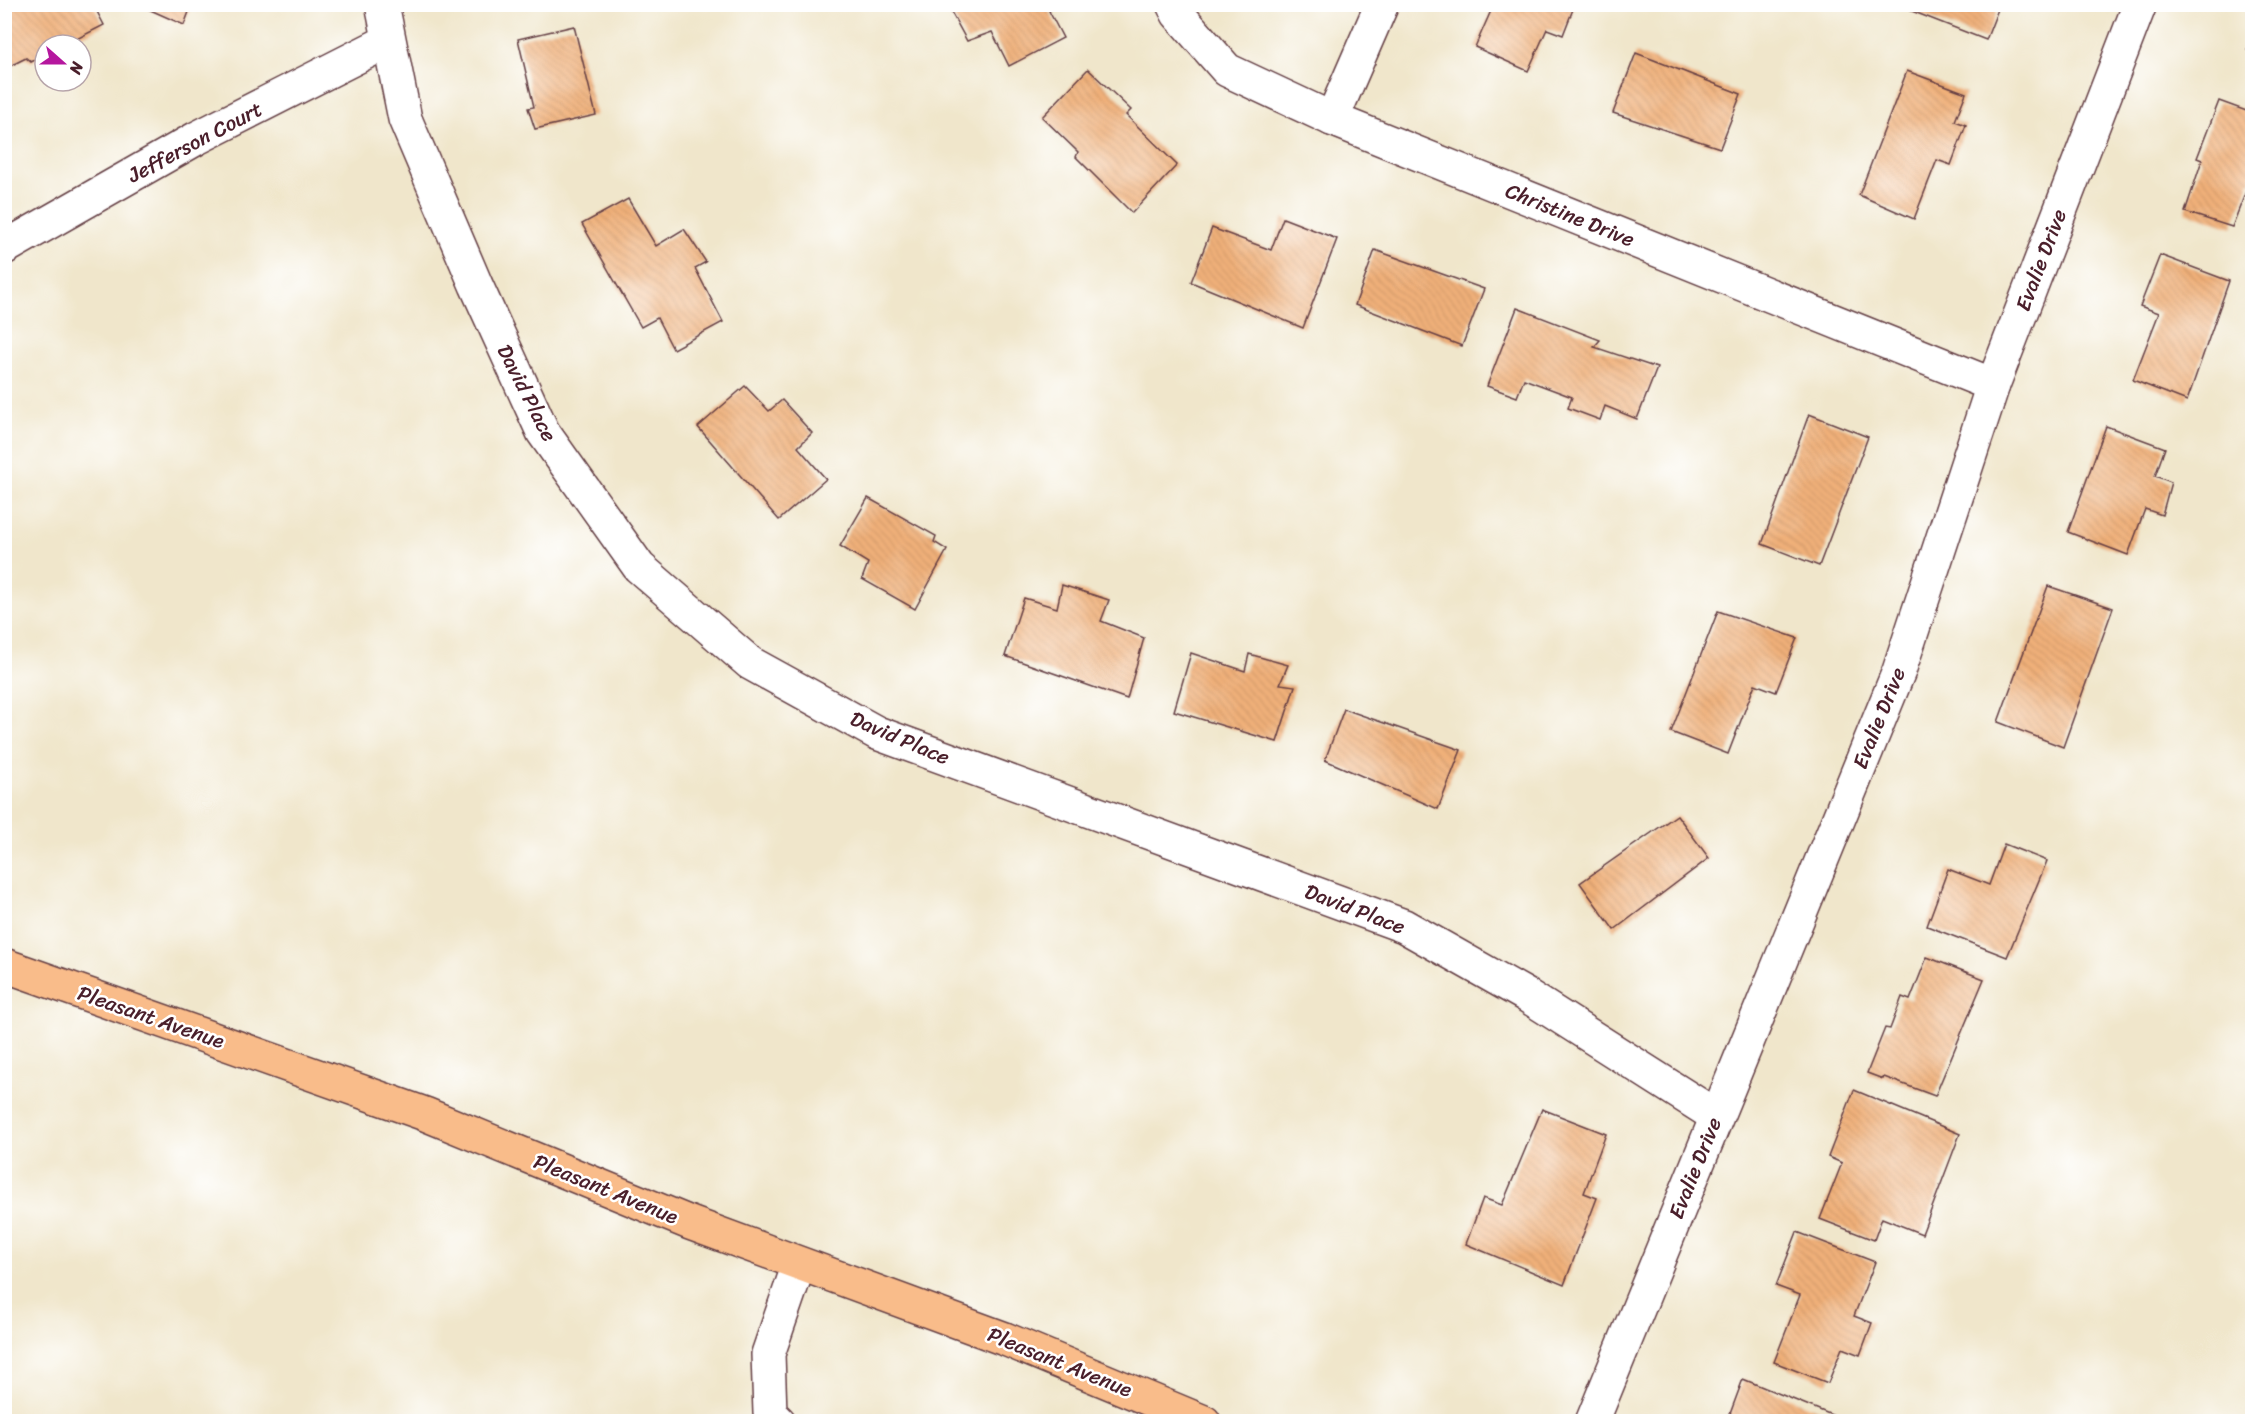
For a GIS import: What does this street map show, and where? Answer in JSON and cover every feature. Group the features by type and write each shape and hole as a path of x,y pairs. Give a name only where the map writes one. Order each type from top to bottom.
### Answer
{"main road":[{"name":"Pleasant Avenue","path":"4,965 425,1114 690,1223 1005,1339 1204,1422"}],"street":[{"name":"David Place","path":"382,4 405,119 476,285 543,432 639,567 750,663 877,733 1404,926 1526,994 1716,1116"},
{"name":"Christine Drive","path":"1173,4 1178,14 1227,69 1332,119 1993,385"},
{"path":"1332,119 1382,4"},
{"name":"Evalie Drive","path":"1592,1422 1899,671 1993,385 2140,4"},
{"name":"Jefferson Court","path":"4,248 197,138 388,41"},
{"path":"779,1422 770,1413 768,1354 800,1263"}],"building":[{"path":"4,4 93,4 104,25 88,33 33,33 33,61 26,58 4,69"},
{"path":"137,4 192,4 184,25"},
{"path":"962,4 1058,4 1049,11 1063,38 1009,66 992,32 967,41 950,10"},
{"path":"1494,4 1575,4 1563,35 1547,29 1528,71 1475,47"},
{"path":"1905,4 2000,4 1986,40 1904,8"},
{"path":"574,26 596,115 535,129 528,108 534,107 518,39"},
{"path":"2252,37 2252,52 2247,50"},
{"path":"1636,53 1741,94 1720,148 1613,113"},
{"path":"1088,69 1131,110 1126,115 1177,165 1132,213 1076,157 1078,152 1042,117"},
{"path":"1907,71 1966,93 1955,121 1966,125 1951,165 1937,160 1914,219 1859,195"},
{"path":"2219,101 2252,113 2252,182 2250,181 2232,227 2185,212 2202,160 2197,158"},
{"path":"628,199 656,246 684,229 706,262 695,268 723,322 673,349 657,318 641,327 582,224"},
{"path":"1283,218 1337,239 1303,328 1191,282 1212,228 1271,250"},
{"path":"1375,250 1484,289 1462,346 1355,305"},
{"path":"2160,255 2229,281 2187,401 2133,380 2159,313 2140,306"},
{"path":"1517,308 1600,340 1594,347 1657,368 1637,419 1605,406 1600,420 1568,408 1572,397 1524,379 1517,397 1487,386"},
{"path":"745,386 769,411 782,400 812,433 798,447 826,479 779,520 698,427"},
{"path":"1809,414 1868,437 1819,566 1762,544"},
{"path":"2106,426 2165,448 2155,476 2171,482 2162,515 2145,509 2128,555 2068,532"},
{"path":"868,498 936,536 934,542 947,550 915,609 862,579 868,563 840,546"},
{"path":"1062,585 1109,600 1101,621 1144,638 1127,699 1005,656 1024,598 1057,608"},
{"path":"2048,586 2113,608 2063,747 1998,722"},
{"path":"1718,611 1797,638 1776,692 1755,684 1728,754 1671,732"},
{"path":"1191,653 1245,671 1249,654 1288,665 1280,684 1295,686 1277,742 1174,711"},
{"path":"1344,709 1461,750 1438,809 1325,760"},
{"path":"1677,815 1709,858 1614,930 1580,883"},
{"path":"2004,844 2047,861 2007,957 1927,926 1948,869 1989,885"},
{"path":"1927,957 1984,979 1935,1096 1867,1073 1885,1028 1890,1029 1902,997 1910,1000"},
{"path":"1854,1090 1960,1134 1922,1234 1882,1218 1874,1240 1820,1219 1842,1163 1828,1157"},
{"path":"1542,1109 1606,1134 1584,1193 1597,1198 1564,1285 1466,1244 1483,1198 1502,1205"},
{"path":"1797,1232 1875,1262 1854,1316 1872,1323 1860,1355 1842,1348 1828,1383 1774,1362 1800,1295 1776,1286"},
{"path":"1743,1379 1839,1418 1838,1422 1727,1422"}]}
